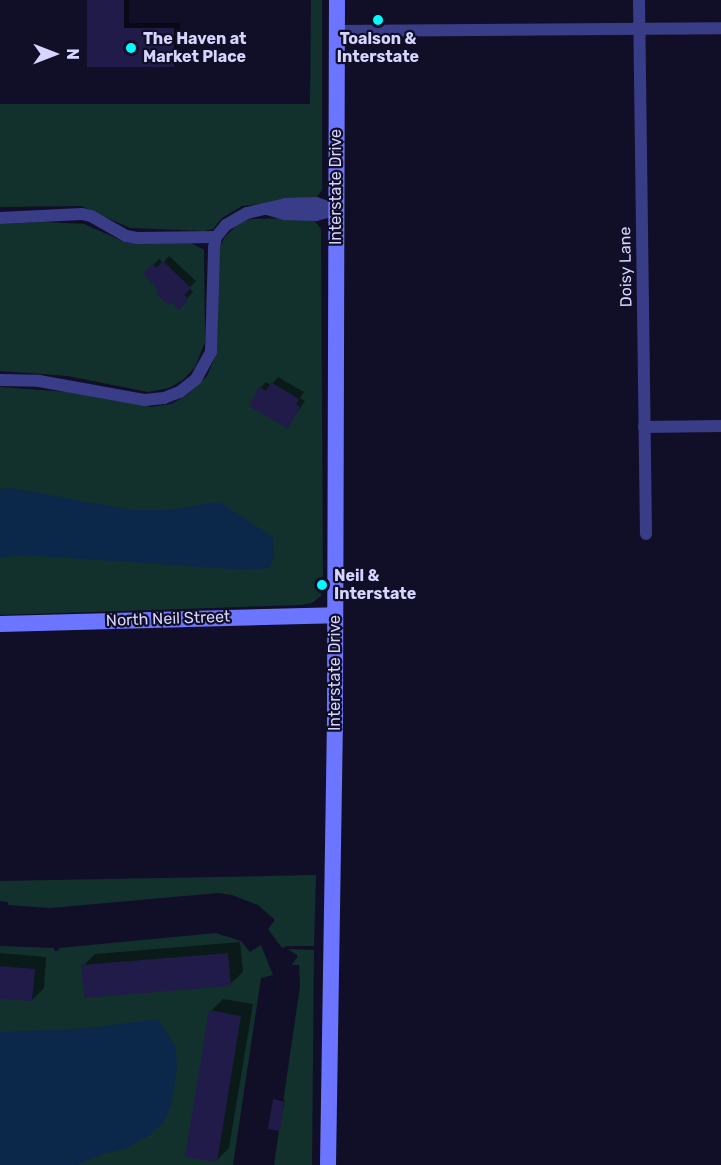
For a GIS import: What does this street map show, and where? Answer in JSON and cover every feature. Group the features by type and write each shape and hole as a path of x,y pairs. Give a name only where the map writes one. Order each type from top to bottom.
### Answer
{"main road":[{"name":"Interstate Drive","path":"328,1165 335,615 337,0"},
{"name":"North Neil Street","path":"0,624 335,615"}],"street":[{"name":"Doisy Lane","path":"639,0 646,534"},
{"path":"337,31 721,28"},
{"path":"0,218 82,214 91,216 126,236 137,238 216,237 236,218 266,209 285,214 306,215 336,210"},
{"path":"0,380 39,381 145,400 164,398 180,392 196,379 211,352 216,237"},
{"path":"644,428 721,426"}],"green space":[{"path":"311,0 322,0 322,190 316,198 242,206 222,218 213,229 204,231 130,228 81,206 0,207 0,104 310,104"},
{"path":"250,219 314,220 321,229 323,584 321,596 312,603 301,605 0,615 0,387 83,393 151,407 171,404 186,396 207,376 217,352 218,272 220,248 224,238 239,223"},
{"path":"45,222 84,224 127,243 191,243 204,250 205,342 195,367 183,380 169,388 148,392 68,376 0,371 0,224"},
{"path":"316,875 314,946 282,948 268,929 275,920 258,905 232,895 218,893 50,908 8,905 8,902 0,901 0,881"},
{"path":"216,933 241,941 250,952 261,945 273,975 261,978 233,1165 0,1165 0,946 54,948 54,951 58,951 59,948"},
{"path":"288,949 314,950 312,1165 274,1165 300,986 299,965 292,965 298,956"}],"water":[{"path":"12,488 131,510 166,510 220,502 273,537 274,556 270,568 245,570 23,555 0,558 0,489"},
{"path":"158,1019 175,1046 177,1066 172,1103 163,1124 147,1137 125,1149 103,1154 77,1165 0,1165 0,1032 88,1028"}],"building":[{"name":"The Haven at Market Place","path":"87,0 124,0 124,28 174,28 174,67 87,67"},
{"path":"163,261 191,288 184,295 189,299 179,310 171,302 168,305 156,294 159,291 143,274 152,264 156,268"},
{"path":"271,382 299,399 296,404 300,407 288,429 249,406 259,387 266,391"},
{"path":"228,953 231,986 84,998 81,965"},
{"path":"0,966 35,969 32,1001 0,999"},
{"path":"209,1010 241,1016 217,1162 185,1157"},
{"path":"273,1099 284,1101 280,1131 268,1129"}],"place":[{"name":"Toalson & Interstate","path":"378,20"},
{"name":"The Haven at Market Place","path":"131,48"},
{"name":"Neil & Interstate","path":"322,585"}]}
